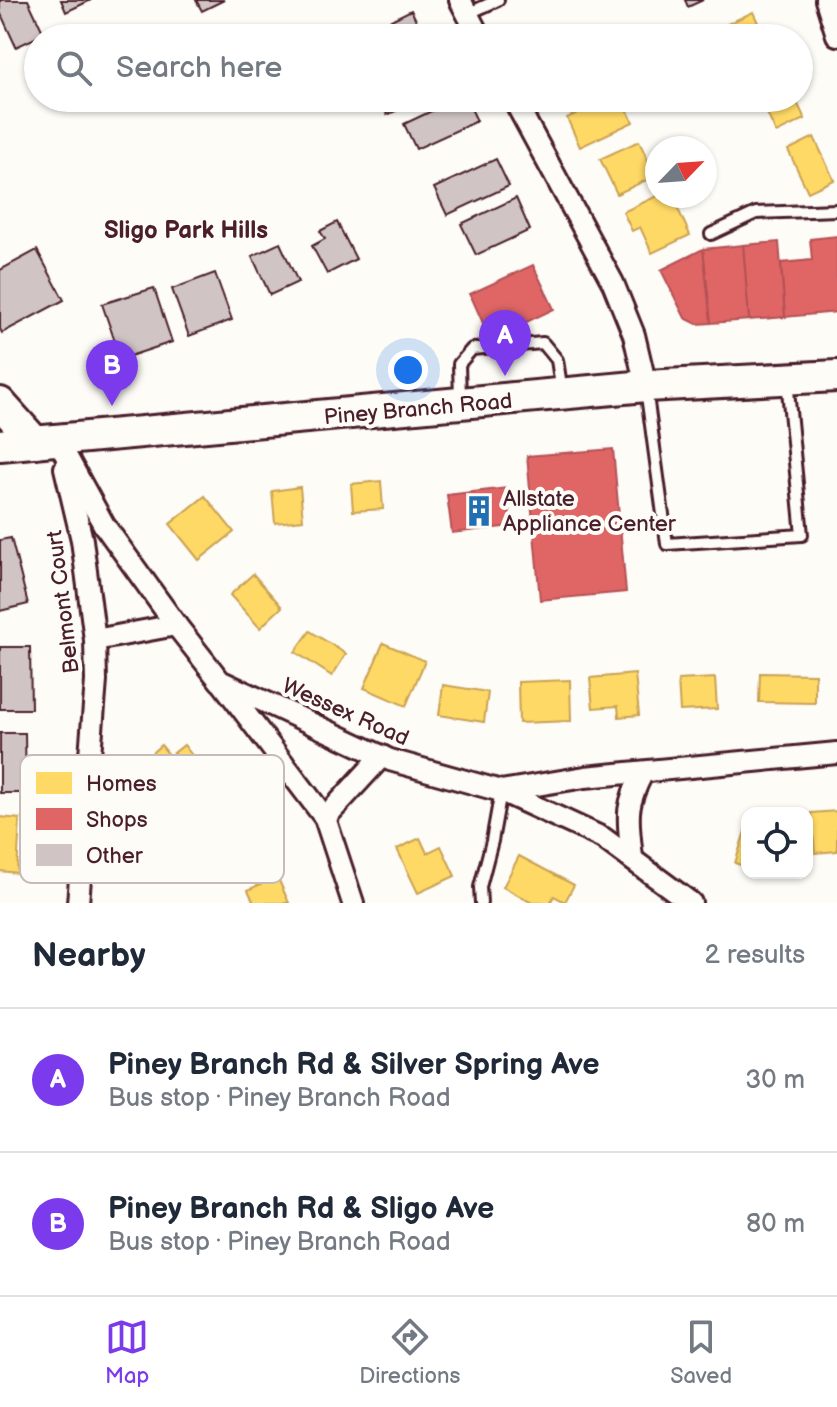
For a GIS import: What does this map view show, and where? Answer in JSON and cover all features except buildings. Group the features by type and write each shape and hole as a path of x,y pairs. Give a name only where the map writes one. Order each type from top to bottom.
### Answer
{"main road":[{"name":"Piney Branch Road","path":"0,445 563,396 646,386 837,376"},
{"path":"0,403 46,442"}],"street":[{"path":"826,0 837,35"},
{"path":"521,112 613,283 634,335 646,386"},
{"name":"Wessex Road","path":"46,442 176,625 220,681 382,756 501,791 585,777 837,753"},
{"name":"Belmont Court","path":"46,442 82,540 95,640 96,681 90,755"},
{"path":"95,640 176,625"},
{"path":"220,681 277,755"},
{"path":"325,818 382,756"},
{"path":"284,765 325,818 353,903"},
{"path":"632,858 628,819 630,798 643,772"},
{"path":"501,791 603,838 691,903"},
{"name":"Belmont Court","path":"78,903 80,883"}],"lane":[{"path":"463,7 498,0"},
{"path":"711,234 756,213 837,210"},
{"path":"460,405 459,364 472,349 543,343 557,360 563,396"},
{"path":"646,386 667,544 802,535 787,378"},
{"path":"481,903 480,887 501,791"}],"place":[{"name":"Piney Branch Rd & Silver Spring Ave","path":"505,376"},
{"name":"Piney Branch Rd & Sligo Ave","path":"112,406"},
{"name":"Allstate Appliance Center","path":"479,511"}],"district":[{"name":"Sligo Park Hills","path":"186,230"}]}
